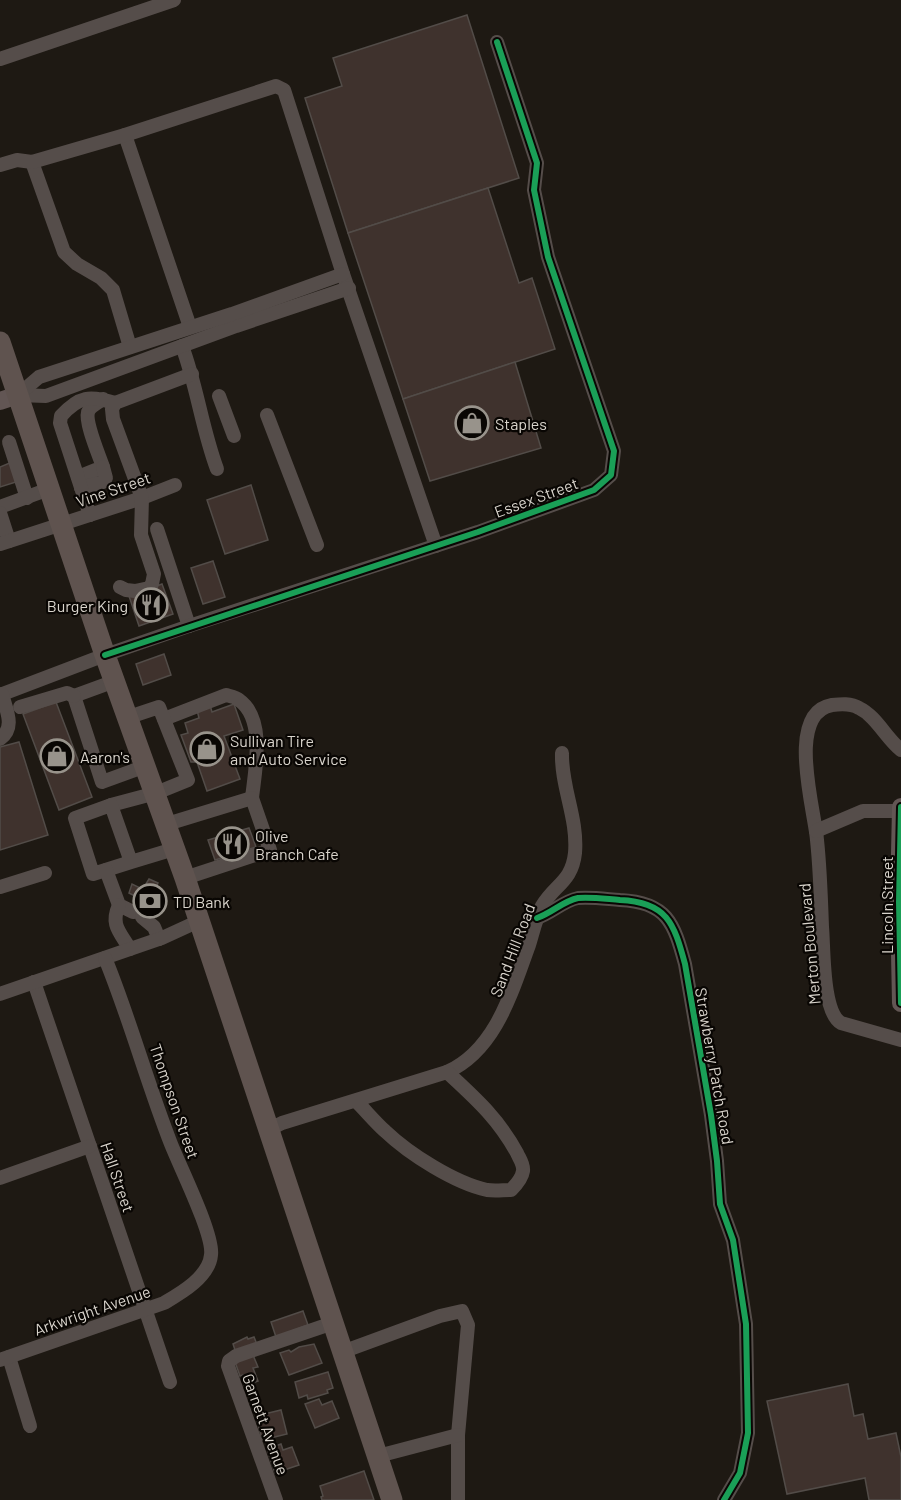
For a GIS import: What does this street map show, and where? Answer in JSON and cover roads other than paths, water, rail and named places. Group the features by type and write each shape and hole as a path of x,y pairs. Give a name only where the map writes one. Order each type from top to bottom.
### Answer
{"highway":[{"path":"0,342 9,398 31,433 105,655 167,824 393,1500"}],"main road":[{"name":"Lincoln Street","path":"901,809 899,902 901,1003"}],"street":[{"path":"0,59 174,0"},
{"name":"Essex Street","path":"1,695 105,655 436,546 594,490 611,475 614,451 549,257 534,190 537,163 496,42"},
{"path":"0,165 17,160 32,162 125,135 276,86 284,90 436,546"},
{"path":"125,135 190,327"},
{"path":"32,162 64,252 77,264 101,278 113,290 130,347"},
{"path":"9,398 46,396 182,346 234,320 344,274"},
{"path":"9,398 39,377 190,327 234,320 349,288"},
{"path":"182,346 192,374 208,445 218,469"},
{"path":"79,482 103,467 87,413 91,408 192,374"},
{"path":"219,396 234,436"},
{"path":"90,515 60,423 60,416 70,406 81,400 96,397 109,401"},
{"path":"109,401 113,419 142,498 141,535 154,574 149,588 135,591 120,587"},
{"path":"267,415 317,545"},
{"path":"27,498 5,444 31,433"},
{"name":"Vine Street","path":"5,543 175,485"},
{"path":"0,507 50,489"},
{"path":"0,513 5,543"},
{"path":"157,529 189,626"},
{"path":"20,707 67,693 74,696 115,681"},
{"path":"0,739 10,725 1,695"},
{"path":"164,719 226,695 239,700 250,714 258,738 252,798 270,850 185,878"},
{"path":"74,696 102,782 146,766"},
{"name":"Merton Boulevard","path":"901,750 861,708 842,704 829,706 818,713 809,729 806,761 809,801 816,831 830,1010 836,1020 841,1023 901,1040"},
{"path":"129,717 159,707 188,780 156,793 75,818 93,874 174,849"},
{"name":"Sand Hill Road","path":"268,1130 282,1123 447,1072 470,1058 479,1048 499,1019 544,903 569,874 575,855 574,824 563,782 562,753"},
{"path":"116,776 118,803 131,862"},
{"path":"167,824 252,798"},
{"path":"816,831 863,811 901,809"},
{"path":"106,870 119,905 138,914 154,927 159,939"},
{"path":"0,887 45,873"},
{"name":"Strawberry Patch Road","path":"537,918 548,915 571,899 588,897 629,900 653,905 663,913 679,942 685,964 711,1114 720,1204 733,1240 746,1324 748,1433 740,1473 724,1500"},
{"path":"119,905 114,915 115,924 130,949"},
{"path":"0,994 159,939 199,921"},
{"name":"Thompson Street","path":"105,958 138,1046 170,1142 211,1242 211,1255"},
{"name":"Hall Street","path":"34,982 170,1382"},
{"path":"356,1101 384,1131 443,1171 471,1185 490,1191 511,1190 518,1183 523,1171 522,1163 506,1133 486,1108 447,1072"},
{"path":"0,1178 90,1146"},
{"name":"Arkwright Avenue","path":"4,1359 146,1311 177,1296 206,1270 211,1255"},
{"path":"342,1352 440,1316 462,1311 468,1325 458,1435 458,1500"},
{"name":"Garnett Avenue","path":"276,1500 228,1366 229,1361 236,1356 333,1323"},
{"path":"4,1359 30,1426"},
{"path":"378,1456 458,1435"}],"place":[{"name":"Staples","path":"472,423"},
{"name":"Burger King","path":"151,605"},
{"name":"Sullivan Tire and Auto Service","path":"207,749"},
{"name":"Aaron's","path":"57,756"},
{"name":"Olive Branch Cafe","path":"232,844"},
{"name":"TD Bank","path":"150,901"}]}
